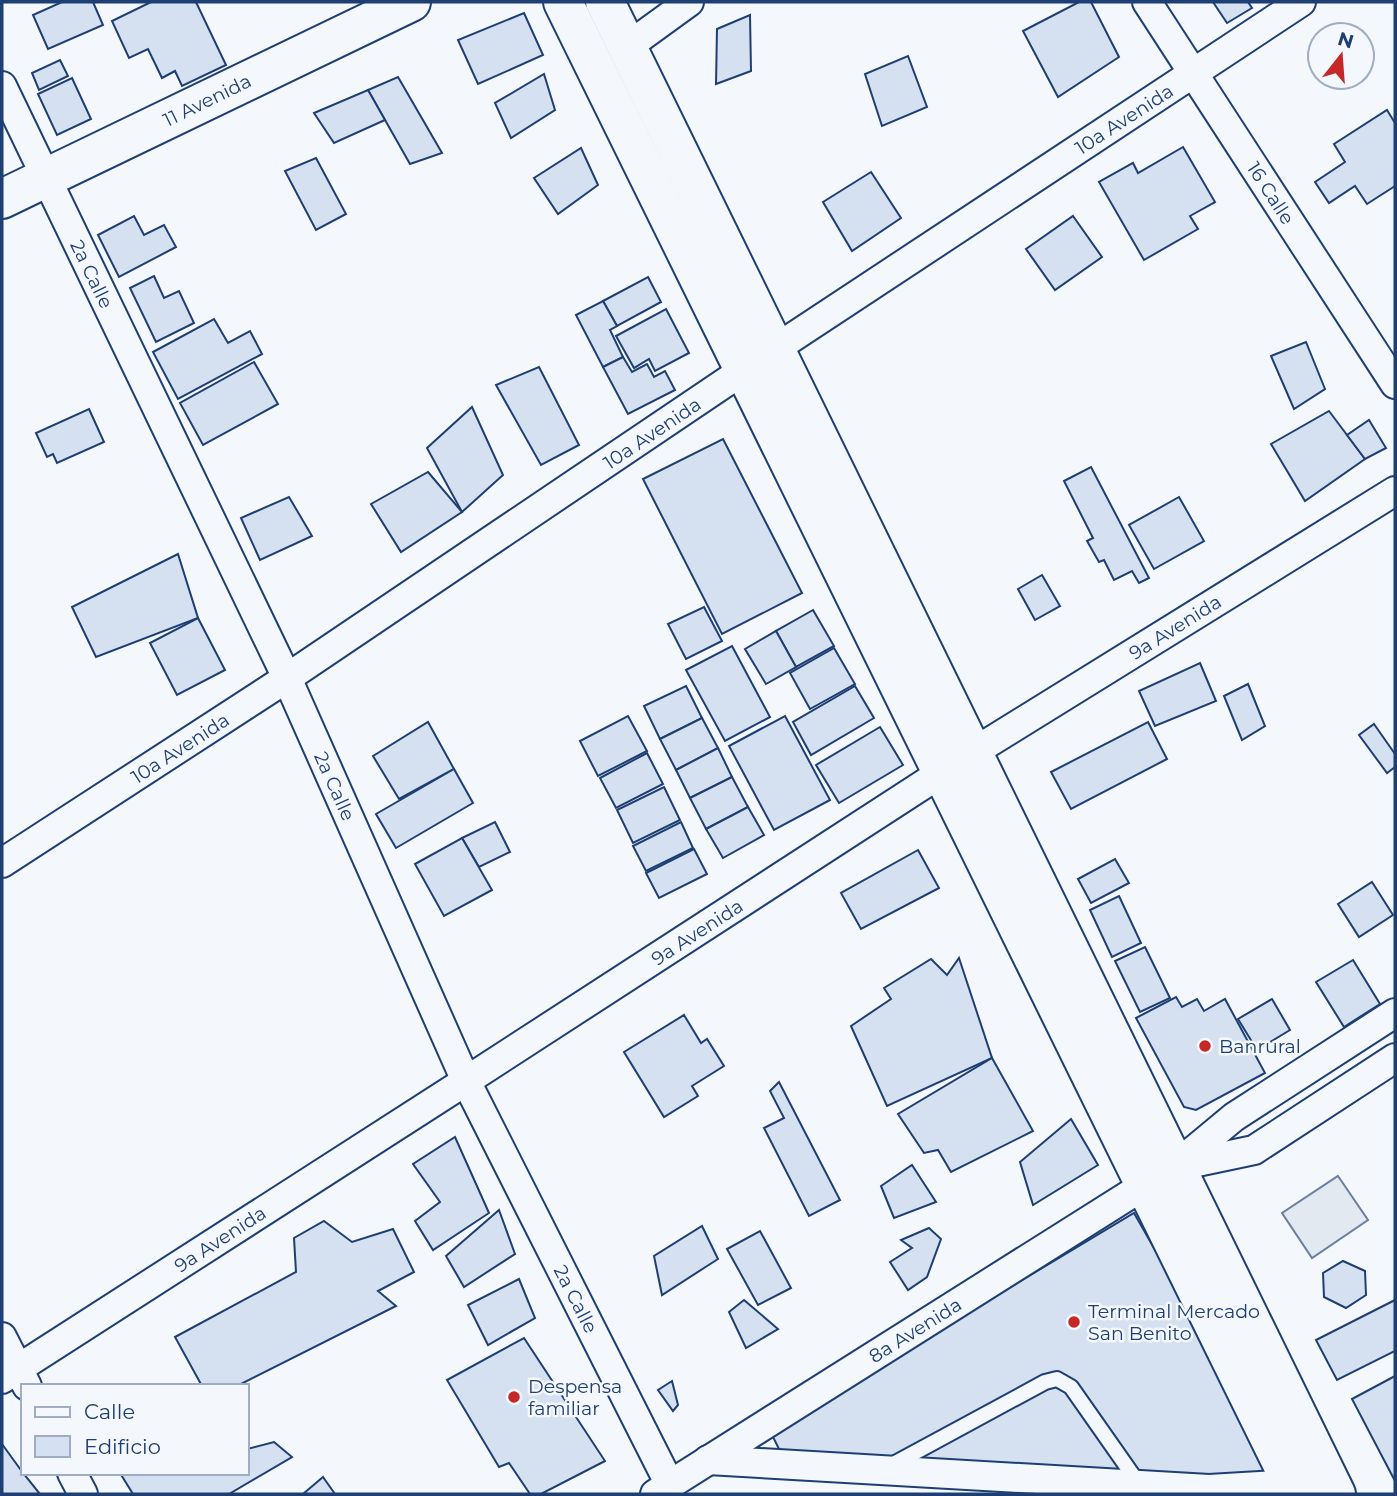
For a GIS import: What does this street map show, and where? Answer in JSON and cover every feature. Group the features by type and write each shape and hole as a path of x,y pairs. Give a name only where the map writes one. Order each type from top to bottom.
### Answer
{"street":[{"name":"11 Avenida","path":"2,199 411,2"},
{"path":"563,2 744,371 957,763 1160,1175 1336,1494"},
{"path":"605,2 775,349 957,763"},
{"path":"627,47 689,2"},
{"name":"16 Calle","path":"1147,2 1395,384"},
{"name":"10a Avenida","path":"2,863 287,678 775,349 1301,2"},
{"name":"2a Calle","path":"2,86 287,678 466,1082 662,1490"},
{"name":"9a Avenida","path":"15,1377 957,763 1395,491"},
{"name":"8a Avenida","path":"662,1490 1160,1175 1234,1117 1395,1013"},
{"name":"8a Avenida","path":"1160,1175 1254,1150 1395,1058"},
{"path":"708,1461 1209,1489 1294,1489 1160,1175"},
{"path":"2,1337 15,1377"},
{"path":"73,1475 83,1494"}],"lane":[{"path":"880,1471 1045,1381 1057,1378 1071,1387 1140,1485"}],"shaded area":[{"path":"1338,1176 1368,1220 1312,1258 1282,1213"}],"building":[{"path":"62,2 93,2 103,25 48,49 33,15"},
{"path":"151,2 196,2 226,65 182,86 175,71 162,78 148,49 129,58 112,21"},
{"path":"1079,2 1091,2 1119,57 1058,97 1023,31"},
{"path":"1213,2 1248,2 1252,8 1227,23"},
{"path":"524,13 543,55 478,84 458,40"},
{"path":"750,15 751,71 716,84 717,29"},
{"path":"908,56 927,107 882,126 865,74"},
{"path":"60,60 68,76 39,90 32,73"},
{"path":"544,74 555,110 511,138 495,103"},
{"path":"398,77 442,153 410,164 368,90"},
{"path":"72,78 91,119 57,135 38,94"},
{"path":"368,90 385,120 334,143 314,113"},
{"path":"1387,110 1395,123 1395,186 1367,204 1355,186 1329,203 1315,182 1345,162 1334,144"},
{"path":"1183,147 1215,202 1190,216 1198,229 1144,260 1099,182 1133,163 1138,173"},
{"path":"581,148 598,185 558,214 534,178"},
{"path":"316,158 346,214 316,230 285,171"},
{"path":"871,172 901,218 852,251 823,202"},
{"path":"134,216 144,235 164,225 176,247 119,277 98,235"},
{"path":"1073,216 1102,257 1055,290 1026,249"},
{"path":"154,276 164,298 179,291 194,323 156,342 130,288"},
{"path":"648,277 661,302 617,326 603,301"},
{"path":"603,301 617,326 610,330 623,357 603,367 576,315"},
{"path":"666,309 689,353 655,371 649,359 634,368 616,336"},
{"path":"214,319 228,343 250,331 262,354 178,399 153,352"},
{"path":"1306,342 1325,389 1294,409 1271,356"},
{"path":"623,357 632,372 647,364 654,377 665,371 675,390 628,414 603,367"},
{"path":"254,362 278,404 203,445 180,403"},
{"path":"539,367 579,445 541,465 496,385"},
{"path":"472,407 503,475 462,512 427,448"},
{"path":"89,409 104,442 57,463 53,454 47,457 36,433"},
{"path":"1329,411 1365,459 1305,501 1271,444"},
{"path":"1369,420 1386,448 1365,459 1347,435"},
{"path":"723,439 802,593 722,634 643,479"},
{"path":"1091,467 1149,578 1139,583 1132,571 1114,580 1104,560 1099,562 1087,541 1093,538 1064,481"},
{"path":"428,472 462,512 401,552 371,504"},
{"path":"289,497 312,536 260,560 241,518"},
{"path":"1179,497 1204,541 1154,569 1129,525"},
{"path":"178,554 198,618 96,657 72,607"},
{"path":"1042,575 1060,606 1035,620 1018,589"},
{"path":"704,607 722,641 686,659 668,624"},
{"path":"813,610 834,646 796,667 776,631"},
{"path":"198,618 225,670 177,695 150,643"},
{"path":"776,631 796,667 766,684 745,649"},
{"path":"732,646 770,717 725,741 686,670"},
{"path":"834,648 855,684 810,709 790,673"},
{"path":"1200,663 1216,701 1155,726 1139,691"},
{"path":"1248,684 1265,726 1242,740 1224,696"},
{"path":"686,686 702,718 660,739 644,706"},
{"path":"855,686 874,718 811,755 793,722"},
{"path":"628,716 647,751 598,776 580,741"},
{"path":"785,716 830,800 774,830 729,746"},
{"path":"702,718 718,748 676,770 660,739"},
{"path":"428,722 454,769 399,799 373,756"},
{"path":"1148,722 1167,759 1071,809 1051,772"},
{"path":"1374,724 1395,754 1395,767 1387,773 1359,735"},
{"path":"880,727 903,765 839,803 816,765"},
{"path":"718,748 732,777 690,798 676,770"},
{"path":"647,753 663,784 616,808 600,778"},
{"path":"454,769 473,803 396,848 376,814"},
{"path":"732,777 748,807 706,829 690,798"},
{"path":"664,787 680,820 633,843 617,810"},
{"path":"748,807 764,835 723,858 706,829"},
{"path":"495,822 510,852 479,867 462,838"},
{"path":"681,822 693,848 646,871 633,846"},
{"path":"462,838 492,890 444,916 415,864"},
{"path":"694,849 707,874 659,898 646,873"},
{"path":"918,850 939,888 861,929 841,893"},
{"path":"1115,859 1129,883 1091,903 1078,879"},
{"path":"1372,882 1393,915 1359,937 1338,904"},
{"path":"1119,896 1141,943 1112,957 1090,910"},
{"path":"1145,947 1170,998 1140,1012 1115,961"},
{"path":"959,958 992,1058 887,1106 851,1026 891,999 884,988 931,959 947,975"},
{"path":"1353,960 1380,1004 1344,1027 1316,982"},
{"path":"1176,997 1182,1007 1197,999 1204,1011 1225,999 1265,1073 1196,1110 1184,1107 1136,1018"},
{"path":"1272,999 1290,1030 1257,1050 1238,1019"},
{"path":"684,1015 701,1043 707,1039 724,1066 692,1086 698,1096 664,1117 624,1052"},
{"path":"992,1058 1033,1131 951,1172 938,1150 924,1153 898,1114"},
{"path":"779,1082 840,1200 809,1216 764,1128 784,1118 770,1091"},
{"path":"1071,1119 1098,1165 1033,1205 1020,1162"},
{"path":"455,1137 489,1213 433,1250 415,1221 440,1202 413,1164"},
{"path":"912,1165 936,1202 894,1218 881,1186"},
{"path":"499,1210 515,1254 464,1287 446,1256"},
{"name":"Terminal Mercado San Benito","path":"1134,1213 1281,1470 1253,1475 1178,1480 783,1457 770,1431"},
{"path":"324,1221 352,1242 393,1229 414,1272 378,1291 396,1306 241,1384 201,1384 175,1337 296,1272 294,1238"},
{"path":"702,1226 718,1259 662,1295 654,1256"},
{"path":"929,1228 941,1239 927,1277 908,1290 890,1262 912,1248 901,1240"},
{"path":"760,1231 791,1288 758,1305 727,1249"},
{"path":"1343,1261 1365,1271 1366,1295 1346,1308 1324,1297 1323,1273"},
{"path":"519,1279 535,1318 488,1345 468,1305"},
{"path":"744,1300 778,1329 746,1348 729,1312"},
{"path":"1395,1300 1395,1351 1337,1380 1316,1340"},
{"path":"524,1338 605,1461 541,1494 530,1494 509,1463 499,1467 447,1380"},
{"path":"1395,1376 1395,1481 1352,1399"},
{"path":"672,1381 678,1405 673,1411 658,1390"},
{"path":"274,1442 292,1457 229,1494 133,1494 121,1475 248,1475 248,1449"},
{"path":"2,1444 21,1470 21,1475 25,1475 40,1494 2,1494"},
{"path":"323,1477 335,1494 303,1494"}],"place":[{"name":"Banrural","path":"1205,1046"},
{"name":"Terminal Mercado San Benito","path":"1074,1322"},
{"name":"Despensa familiar","path":"514,1397"}]}
